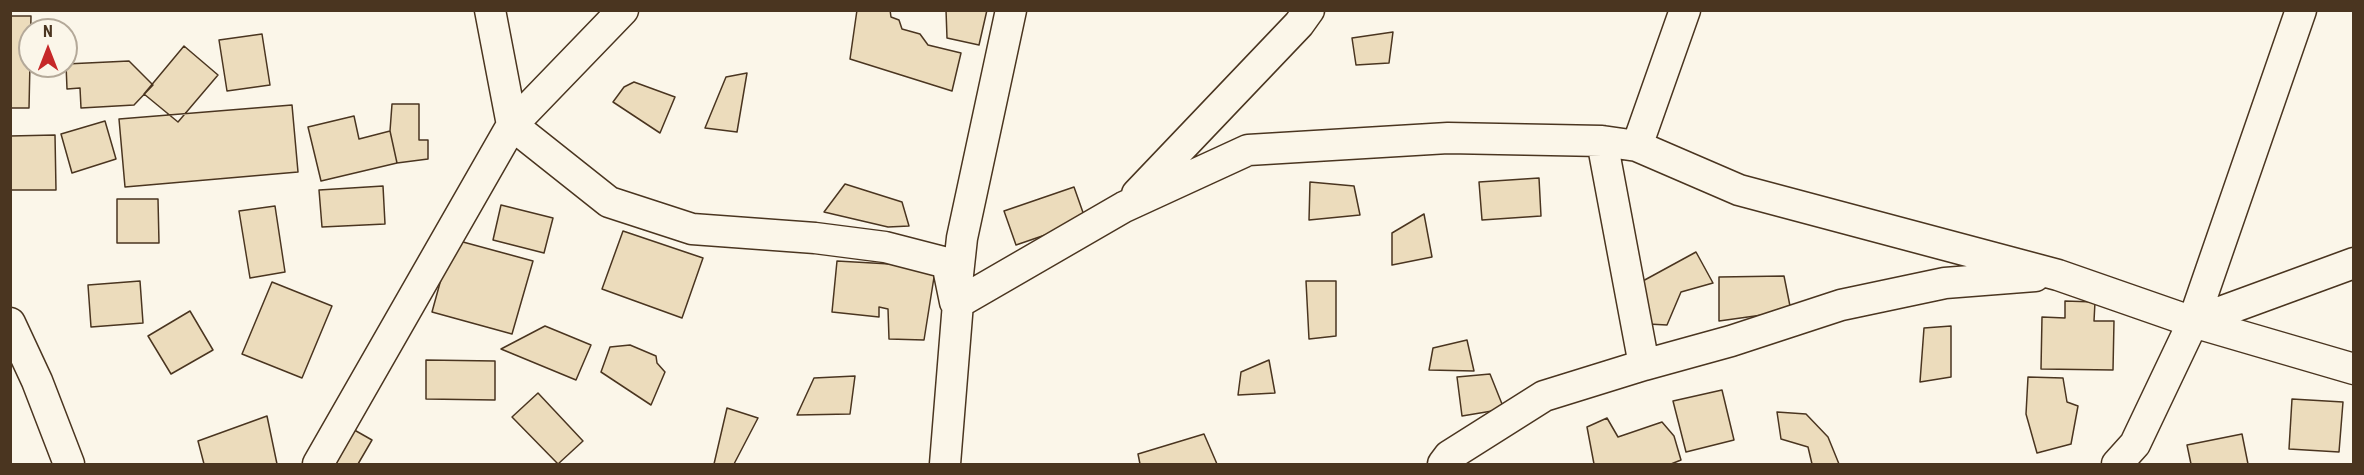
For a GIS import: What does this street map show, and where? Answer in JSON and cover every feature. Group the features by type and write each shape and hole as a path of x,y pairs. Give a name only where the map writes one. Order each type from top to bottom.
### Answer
{"street":[{"path":"490,10 512,125 609,202 692,229 815,238 885,247 947,263 956,303"},
{"path":"318,465 512,125 622,10"},
{"path":"945,465 962,238 1011,10"},
{"path":"1124,207 1299,24 1309,10"},
{"path":"1637,146 1685,10"},
{"path":"2117,465 2135,444 2193,322 2301,10"},
{"path":"956,303 1124,207 1248,150 1448,138 1602,141 1637,146 1739,190 2058,275 2193,322 2354,369"},
{"path":"1602,141 1644,365"},
{"path":"2193,322 2354,263"},
{"path":"1443,465 1449,456 1544,396 1644,365 1853,303 1945,283 2058,275"},
{"path":"10,323 37,381 69,465"}],"building":[{"path":"857,10 890,10 891,17 899,20 902,29 920,34 928,45 961,53 952,91 850,59"},
{"path":"946,10 987,10 979,45 947,38"},
{"path":"10,16 31,16 31,18 18,18 18,78 30,78 29,108 10,108"},
{"path":"1393,32 1389,63 1356,65 1352,38"},
{"path":"262,34 270,85 227,91 219,40"},
{"path":"184,46 218,75 178,122 144,94"},
{"path":"129,61 153,85 134,105 81,108 80,88 67,89 67,78 78,78 78,63"},
{"path":"747,73 737,132 705,128 726,77"},
{"path":"634,82 675,97 660,133 613,102 624,87"},
{"path":"392,104 419,104 419,140 428,140 428,159 397,163 390,131"},
{"path":"292,105 298,172 125,187 119,119"},
{"path":"354,116 359,139 390,131 397,163 321,181 308,127"},
{"path":"105,121 116,159 72,173 61,134"},
{"path":"55,135 56,190 10,190 10,136"},
{"path":"1539,178 1541,216 1482,220 1479,182"},
{"path":"1310,182 1354,186 1360,215 1309,220"},
{"path":"845,184 902,202 909,226 888,227 824,212"},
{"path":"383,186 385,224 322,227 319,190"},
{"path":"1074,187 1086,221 1016,245 1004,211"},
{"path":"117,199 158,199 159,243 117,243"},
{"path":"501,205 553,218 544,253 493,240"},
{"path":"275,206 285,272 250,278 239,211"},
{"path":"1424,214 1432,257 1392,265 1392,233"},
{"path":"623,231 703,258 682,318 602,289"},
{"path":"452,239 533,261 512,334 432,312"},
{"path":"1696,252 1713,283 1681,292 1667,325 1648,324 1641,282"},
{"path":"837,261 890,264 935,271 924,340 889,339 888,309 879,307 879,317 832,312"},
{"path":"1784,276 1791,311 1719,321 1719,277"},
{"path":"140,281 143,323 91,327 88,285"},
{"path":"1306,281 1336,281 1336,336 1309,339"},
{"path":"272,282 332,306 302,378 242,354"},
{"path":"2065,301 2095,302 2094,321 2114,321 2113,370 2041,369 2042,317 2065,318"},
{"path":"190,311 213,350 171,374 148,336"},
{"path":"545,326 591,345 576,380 501,349"},
{"path":"1951,326 1951,377 1920,382 1924,328"},
{"path":"1467,340 1474,371 1429,370 1433,348"},
{"path":"630,345 656,356 657,363 665,372 651,405 601,372 610,347"},
{"path":"426,360 495,361 495,400 426,399"},
{"path":"1269,360 1275,393 1238,395 1241,372"},
{"path":"1490,374 1504,409 1462,416 1457,377"},
{"path":"855,376 850,414 797,415 814,378"},
{"path":"2028,377 2063,378 2067,402 2078,406 2071,444 2037,453 2026,414"},
{"path":"1722,390 1734,440 1686,452 1673,401"},
{"path":"538,393 583,441 558,464 512,417"},
{"path":"2292,399 2343,402 2339,452 2289,449"},
{"path":"727,408 758,418 734,464 714,464"},
{"path":"1777,412 1806,414 1828,437 1839,464 1812,464 1808,447 1781,439"},
{"path":"267,416 277,464 204,464 198,441"},
{"path":"1607,418 1618,437 1662,422 1674,436 1681,460 1671,464 1594,464 1587,427"},
{"path":"342,423 372,440 358,464 318,464"},
{"path":"1204,434 1217,464 1140,464 1138,454"},
{"path":"2242,434 2248,464 2191,464 2187,445"}]}
